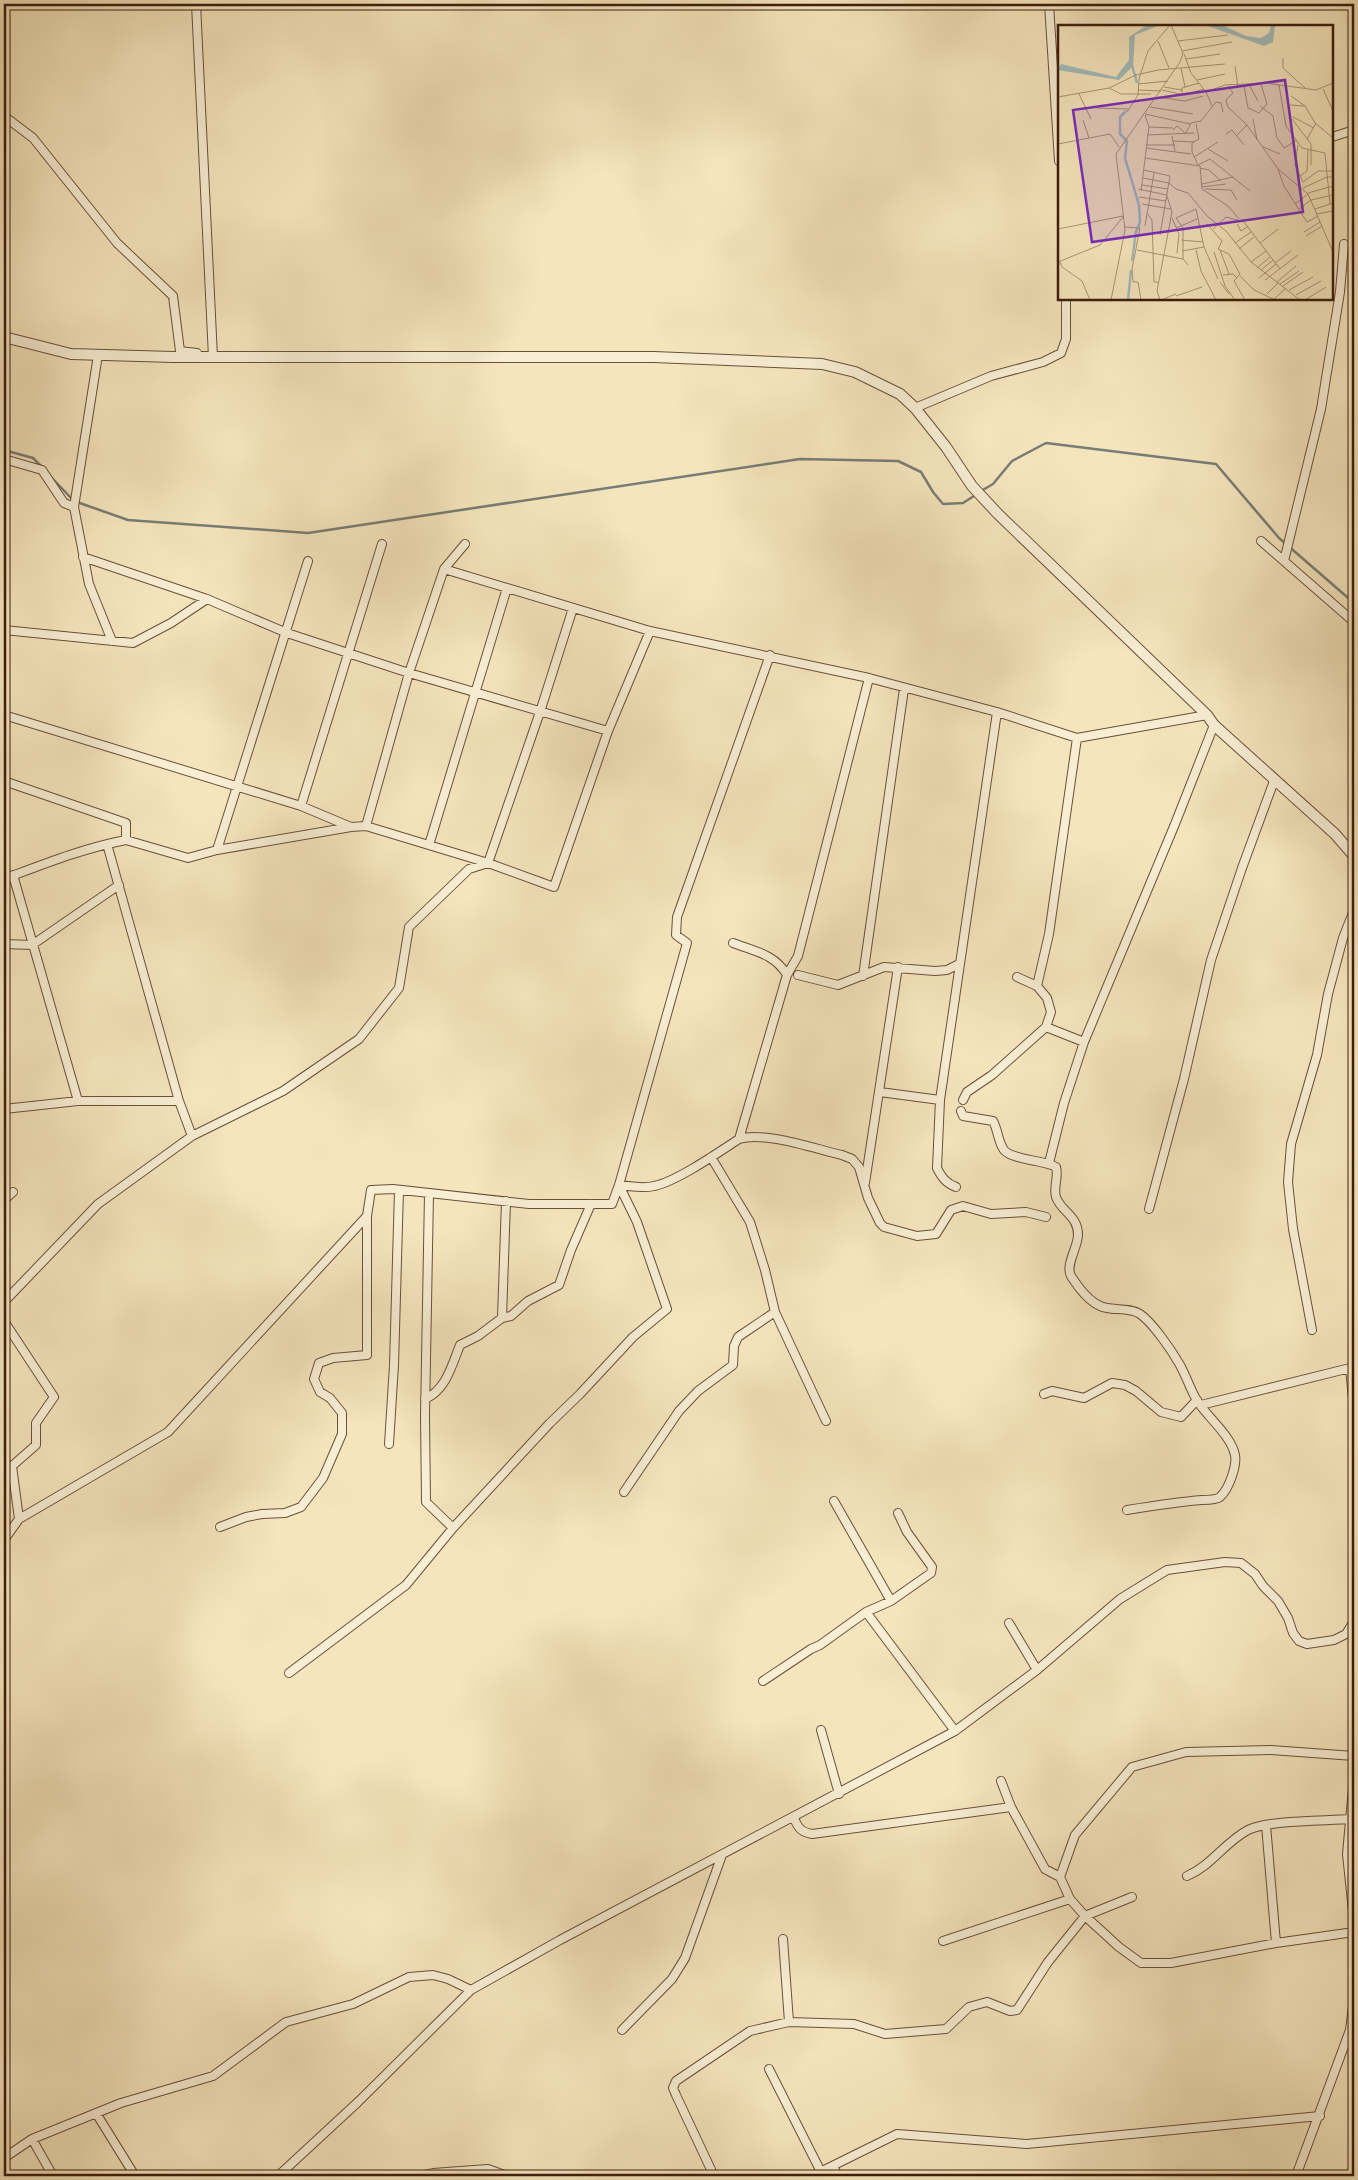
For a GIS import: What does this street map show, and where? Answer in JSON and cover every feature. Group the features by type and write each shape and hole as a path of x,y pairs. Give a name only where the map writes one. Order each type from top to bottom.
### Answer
{"street":[{"path":"196,4 213,356"},
{"path":"1049,4 1058,121"},
{"path":"4,116 32,138 117,243 173,296 180,351 213,356"},
{"path":"1333,137 1354,130"},
{"path":"1284,561 1321,409 1340,292 1344,244"},
{"path":"914,408 991,376 1043,362 1061,353 1066,339 1066,300"},
{"path":"4,338 71,354 654,357 822,364 855,372 900,394 946,447 972,486 998,514 1207,715 1214,725 1335,834 1354,856"},
{"path":"98,355 74,507 82,558 89,584 112,641"},
{"path":"4,459 42,470 64,502 74,507"},
{"path":"1261,541 1354,622"},
{"path":"301,806 382,544"},
{"path":"366,826 409,672 444,569 465,544"},
{"path":"82,558 207,599 287,633 540,712 608,731"},
{"path":"217,850 308,562"},
{"path":"444,569 650,631 770,655 869,678 904,689 996,712 1077,738 1207,715"},
{"path":"429,845 507,588"},
{"path":"4,630 133,643 171,623 207,599"},
{"path":"488,863 540,712 573,608"},
{"path":"4,879 58,858 126,840 188,858 217,850 366,826 488,863 554,887 608,731 650,631"},
{"path":"220,1527 246,1517 262,1514 285,1514 301,1508 323,1478 342,1434 342,1413 330,1398 320,1392 314,1379 319,1364 334,1358 368,1355 368,1216 371,1190 400,1190 529,1204 612,1204 619,1185 686,943 676,934 678,918 770,655"},
{"path":"740,1139 787,975 798,956 869,678"},
{"path":"863,976 904,689"},
{"path":"956,1187 947,1183 941,1177 937,1168 940,1100 996,712"},
{"path":"4,715 301,806 351,827"},
{"path":"1049,1163 1064,1103 1084,1042 1176,824 1214,725"},
{"path":"1036,986 1055,899 1077,738"},
{"path":"1149,1209 1184,1079 1211,960 1274,781"},
{"path":"4,782 126,823 126,840"},
{"path":"108,844 179,1101 192,1136"},
{"path":"4,1302 98,1204 192,1136 283,1091 359,1039 399,988 409,927 469,868 488,863"},
{"path":"13,875 78,1101"},
{"path":"4,944 32,945 119,885"},
{"path":"1312,1330 1293,1229 1288,1182 1291,1144 1316,1056 1328,994 1354,910"},
{"path":"733,943 771,958 780,964 787,975"},
{"path":"798,975 831,985 838,985 884,968 898,967 935,971 947,970 959,964"},
{"path":"865,1184 898,967"},
{"path":"963,1100 967,1092 992,1075 1046,1027 1051,1012 1047,998 1036,986 1017,978"},
{"path":"1046,1027 1084,1042"},
{"path":"880,1092 940,1100"},
{"path":"4,1108 78,1101 179,1101"},
{"path":"961,1111 963,1116 993,1121 1003,1148 1009,1154 1049,1163 1056,1167 1058,1175 1056,1195 1058,1201 1071,1215 1076,1225 1076,1247 1070,1266 1070,1274 1092,1302 1104,1308 1125,1310 1139,1314 1153,1328 1180,1364 1199,1403 1235,1453 1234,1469 1221,1496 1216,1499 1179,1502 1127,1510"},
{"path":"619,1185 642,1188 656,1186 711,1157 740,1139 749,1136 763,1137 852,1159 859,1167 868,1198 880,1223 884,1227 917,1236 936,1234 952,1210 963,1206 991,1214 1026,1212 1046,1217"},
{"path":"711,1157 750,1222 765,1270 775,1312 826,1421"},
{"path":"290,1673 406,1586 453,1528 607,1364 633,1337 667,1309 638,1222 619,1185"},
{"path":"389,1444 394,1365 400,1190"},
{"path":"4,1200 13,1192"},
{"path":"429,1193 425,1399 426,1502 453,1528"},
{"path":"502,1318 506,1201"},
{"path":"425,1399 434,1396 448,1376 460,1346 478,1336 502,1318 511,1316 528,1301 559,1285 571,1250 591,1204"},
{"path":"4,1540 19,1519 168,1432 368,1216"},
{"path":"624,1492 679,1411 698,1391 733,1365 734,1346 738,1337 775,1312"},
{"path":"4,1321 54,1396 36,1423 36,1445 12,1466 19,1519"},
{"path":"1044,1394 1052,1391 1084,1398 1112,1383 1126,1385 1161,1412 1181,1417 1199,1403 1352,1367 1354,1409"},
{"path":"834,1501 891,1601"},
{"path":"763,1681 811,1649 820,1646 866,1612 891,1601 932,1570 920,1549 907,1532 898,1513"},
{"path":"279,2176 358,2102 471,1990 560,1940 794,1818 955,1731 1037,1670 1120,1599 1167,1570 1225,1562 1241,1563 1255,1574 1262,1586 1278,1601 1288,1618 1293,1633 1299,1641 1306,1644 1334,1640 1346,1634 1354,1621"},
{"path":"866,1612 955,1731"},
{"path":"1009,1623 1037,1670"},
{"path":"821,1730 839,1794"},
{"path":"1060,1876 1075,1834 1132,1767 1186,1752 1271,1750 1354,1756"},
{"path":"1354,1778 1350,1819 1354,1921"},
{"path":"1001,1781 1011,1807 1045,1869 1060,1876 1070,1899 1085,1916 1118,1947 1141,1963 1171,1963 1354,1932"},
{"path":"794,1818 798,1828 812,1834 1011,1807"},
{"path":"1186,1876 1197,1872 1248,1830 1266,1825 1350,1819"},
{"path":"1266,1825 1276,1944"},
{"path":"622,2030 672,1978 685,1958 722,1855"},
{"path":"714,2176 673,2088 676,2081 750,2031 789,2022 854,2024 885,2034 946,2029 969,2007 986,2002 1010,2012 1017,2010 1048,1962 1085,1916 1132,1897"},
{"path":"943,1941 1070,1899"},
{"path":"784,1939 789,2022"},
{"path":"4,2158 32,2139 121,2103 213,2076 286,2022 353,2004 409,1977 433,1975 448,1978 471,1990"},
{"path":"1296,2176 1352,2030 1354,1998"},
{"path":"769,2069 821,2172"},
{"path":"96,2113 135,2176"},
{"path":"812,2176 897,2134 1027,2144 1320,2116"},
{"path":"32,2139 53,2176"},
{"path":"833,2166 838,2176"},
{"path":"420,2176 433,2173 488,2169 507,2176"}],"waterway":[{"path":"981,491 993,484 1012,461 1046,443 1216,464 1279,538 1354,603"},
{"path":"4,450 33,458 42,467"},
{"path":"49,475 74,501 128,520 308,533 800,459 898,461 921,472 943,504 963,503 977,494"}]}
